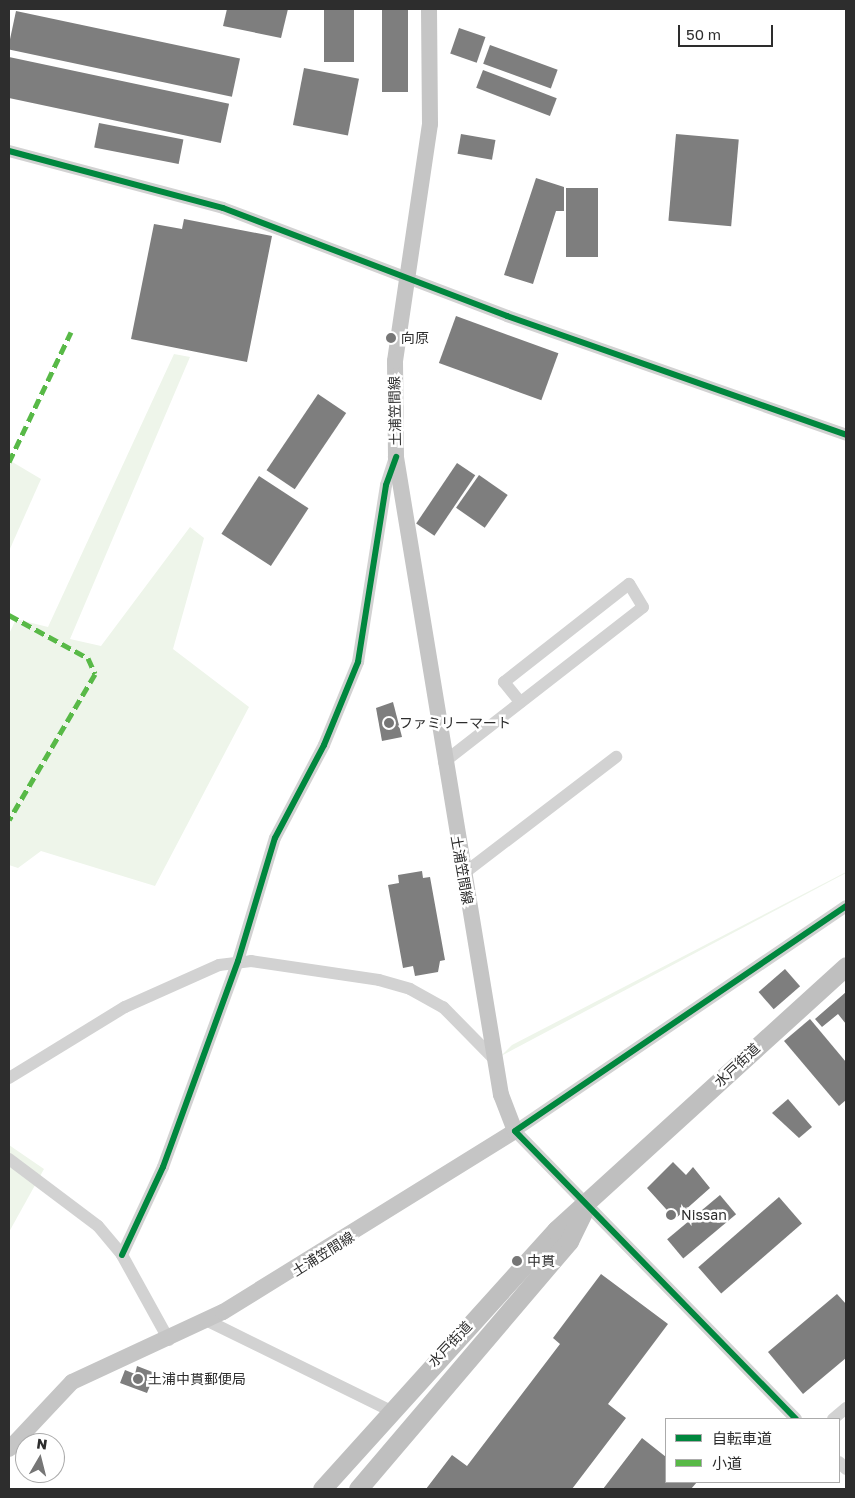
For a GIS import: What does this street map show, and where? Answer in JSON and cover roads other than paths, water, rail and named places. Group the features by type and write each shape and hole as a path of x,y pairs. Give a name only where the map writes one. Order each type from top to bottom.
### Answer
{"highway":[{"name":"水戸街道","path":"322,1489 389,1410 556,1230 585,1206 846,966"},
{"name":"水戸街道","path":"358,1489 568,1240 585,1206"}],"main road":[{"name":"土浦笠間線","path":"9,1449 72,1382 208,1321 515,1131 501,1095 444,762 396,456 393,385 406,277 430,124 429,9"}],"street":[{"path":"9,151 223,208 406,277 846,435"},
{"path":"122,1255 163,1167 238,961 275,838 324,745 358,662 386,485 396,456"},
{"path":"444,762 643,607 628,584 504,682 520,702"},
{"path":"463,874 616,757"},
{"path":"795,1418 585,1206 515,1131 846,906"},
{"path":"9,1078 125,1007 211,968 238,961 379,980 410,989 443,1008 495,1060"},
{"path":"9,1158 98,1226 122,1255 169,1340"},
{"path":"208,1321 389,1410"},
{"path":"835,1418 846,1408"}],"place":[{"name":"向原","path":"391,338"},
{"name":"ファミリーマート","path":"389,723"},
{"name":"Nissan","path":"671,1215"},
{"name":"中貫","path":"517,1261"},
{"name":"土浦中貫郵便局","path":"138,1379"}]}
